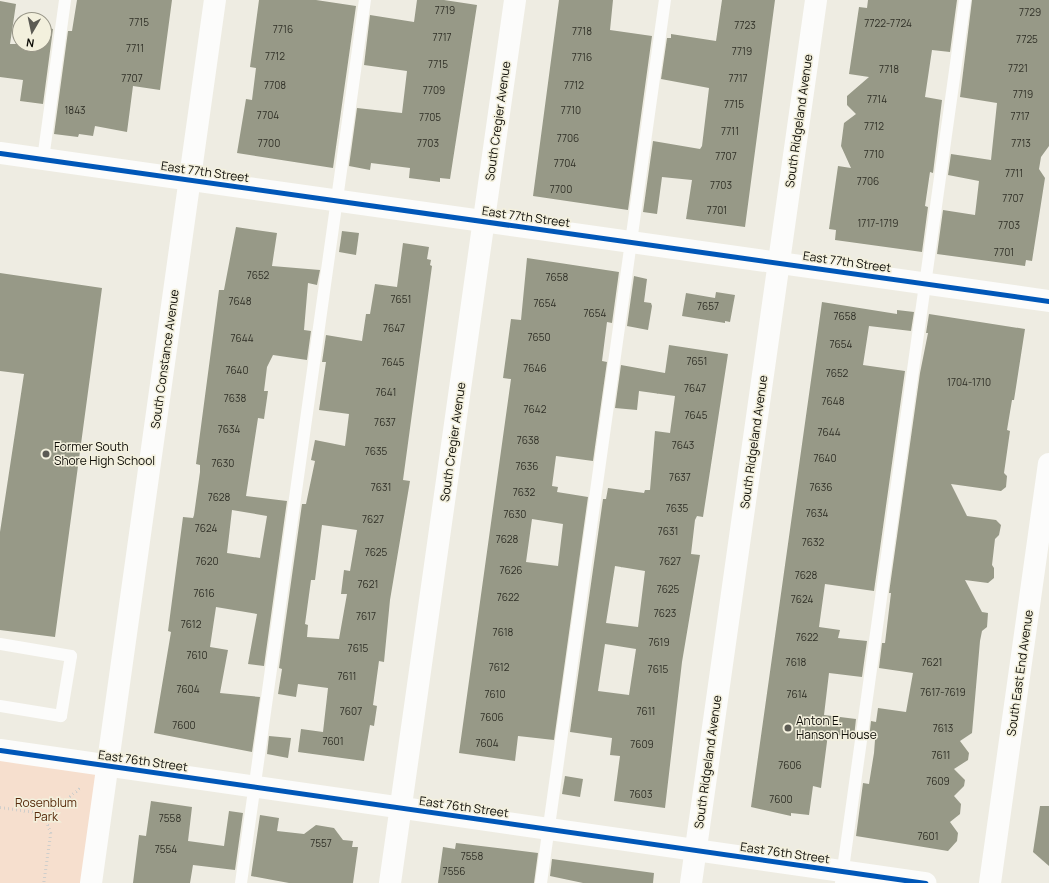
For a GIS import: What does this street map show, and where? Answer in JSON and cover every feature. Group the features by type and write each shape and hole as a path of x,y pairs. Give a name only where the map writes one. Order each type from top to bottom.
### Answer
{"street":[{"name":"South Constance Avenue","path":"91,883 215,0"},
{"name":"South Cregier Avenue","path":"390,883 515,0"},
{"name":"South Ridgeland Avenue","path":"691,883 816,0"},
{"name":"East 77th Street","path":"0,153 1049,301"},
{"name":"South East End Avenue","path":"990,883 1049,464"},
{"name":"East 76th Street","path":"0,750 696,850 842,877 925,883"}],"lane":[{"path":"43,159 65,0"},
{"path":"240,883 365,0"},
{"path":"541,883 665,0"},
{"path":"842,877 965,0"},
{"path":"0,644 71,656 61,716 0,706"}],"path":[{"path":"45,817 81,786"},
{"path":"0,808 34,812 45,817 51,834 44,883"}],"green space":[{"name":"Rosenblum Park","path":"0,755 99,769 82,883 0,883"}],"building":[{"path":"77,0 172,0 160,90 133,86 127,132 95,126 93,136 79,134 78,137 54,134 68,31 72,31"},
{"path":"259,0 316,0 356,6 333,168 237,153 246,99 252,100 256,68 250,67"},
{"path":"417,0 444,0 477,5 450,179 440,178 440,182 409,178 410,168 371,163 370,170 349,166 357,108 402,113 407,71 364,65 370,15 414,22"},
{"path":"559,0 613,0 610,30 652,36 628,210 533,196"},
{"path":"722,0 775,0 745,227 686,219 692,180 662,177 657,214 643,212 653,141 700,149 702,146 709,88 661,79 667,38 671,38 671,34 716,41"},
{"path":"868,0 957,0 950,52 932,50 925,97 942,100 933,173 930,172 925,206 928,207 922,252 835,240 836,230 829,229 838,166 851,168 841,146 844,123 856,114 847,105 847,96 869,77 849,74 859,7 867,8"},
{"path":"972,0 1049,0 1049,146 1041,157 1039,169 1045,178 1032,261 1026,260 1025,266 937,254 943,210 975,215 979,181 948,175 951,154 991,160 997,103 960,97"},
{"path":"0,1 16,4 15,12 12,12 10,44 12,44 12,52 50,52 43,104 20,101 23,80 0,77"},
{"path":"236,227 277,233 272,266 320,270 317,285 308,283 304,330 311,331 307,360 273,355 267,367 264,391 268,391 264,419 258,418 246,496 287,501 264,666 248,664 257,614 216,607 210,647 228,650 220,693 260,697 252,752 154,733 171,632 168,631 183,517 193,518 194,515 200,472 200,465 196,464 219,290 224,290","holes":["232,510 267,516 260,558 227,553"]},
{"path":"342,231 359,233 356,255 339,252"},
{"path":"403,243 429,247 427,259 431,260 430,265 432,266 403,480 410,481 390,600 384,662 379,661 373,705 377,706 374,726 370,725 364,761 298,752 301,729 323,732 328,688 298,684 296,697 278,694 282,669 279,668 302,504 306,504 315,461 311,460 315,440 345,446 349,414 319,410 326,362 322,362 326,335 362,341 366,314 370,314 375,284 397,287","holes":["322,525 357,530 350,571 344,570 341,594 347,594 339,639 307,637 308,625 305,624 311,580 315,580"]},
{"path":"527,258 619,272 612,323 607,322 602,361 607,362 593,461 556,456 552,486 558,487 557,492 588,497 554,740 518,736 515,761 459,753 511,379 503,378 511,319 521,320","holes":["532,519 563,524 558,566 526,562"]},
{"name":"Former South Shore High School","path":"0,273 102,288 55,637 0,630 0,532 24,374 0,371"},
{"path":"634,276 647,279 644,302 651,303 652,306 648,330 627,326"},
{"path":"716,292 735,295 730,322 725,321 725,323 682,316 686,293 715,298"},
{"path":"822,302 897,314 897,310 914,312 911,331 869,326 863,365 905,371 874,591 825,584 819,627 840,630 838,638 867,641 862,677 829,673 824,715 856,719 854,737 828,734 821,788 813,786 809,815 791,813 791,816 751,807"},
{"path":"929,314 1025,329 1014,400 1012,400 1007,430 1010,431 1004,473 1007,476 1006,487 1001,491 951,484 967,516 996,520 1001,525 999,535 995,539 992,565 994,568 994,578 988,583 965,580 982,612 988,613 987,627 982,631 980,641 972,733 960,741 969,753 968,760 954,769 965,780 964,786 954,796 961,804 960,814 950,822 958,833 957,841 948,851 856,836 863,783 869,784 874,753 875,740 869,739 871,721 876,722 878,708 906,712 913,673 879,668 882,643 885,643 891,593 889,593 920,373 928,333 926,333"},
{"path":"669,345 728,354 703,517 697,516 695,520 691,554 700,555 682,662 665,808 614,801 620,756 610,755 612,738 570,732 603,499 606,499 608,488 644,493 645,490 650,490 655,431 670,433 675,396 639,391 637,410 615,408 621,365 665,373","holes":["615,566 645,571 638,627 606,623","605,644 636,649 629,695 598,691"]},
{"path":"269,736 291,738 288,758 267,754"},
{"path":"565,776 583,779 580,797 562,794"},
{"path":"151,801 192,807 188,841 224,846 229,811 243,813 235,870 193,865 190,883 133,883 139,835 146,836"},
{"path":"1040,806 1049,806 1049,866 1033,852"},
{"path":"260,815 279,818 277,831 304,834 316,825 334,828 343,840 353,841 352,847 358,847 353,883 289,883 251,876"},
{"path":"456,843 538,853 534,883 438,883 443,847 455,849"},
{"path":"552,859 654,873 653,883 583,883 550,876"}],"cycle path":[{"path":"0,153 1049,301"},
{"path":"0,750 925,883"}],"place":[{"name":"Former South Shore High School","path":"46,454"},
{"name":"Anton E. Hanson House","path":"788,728"}]}
